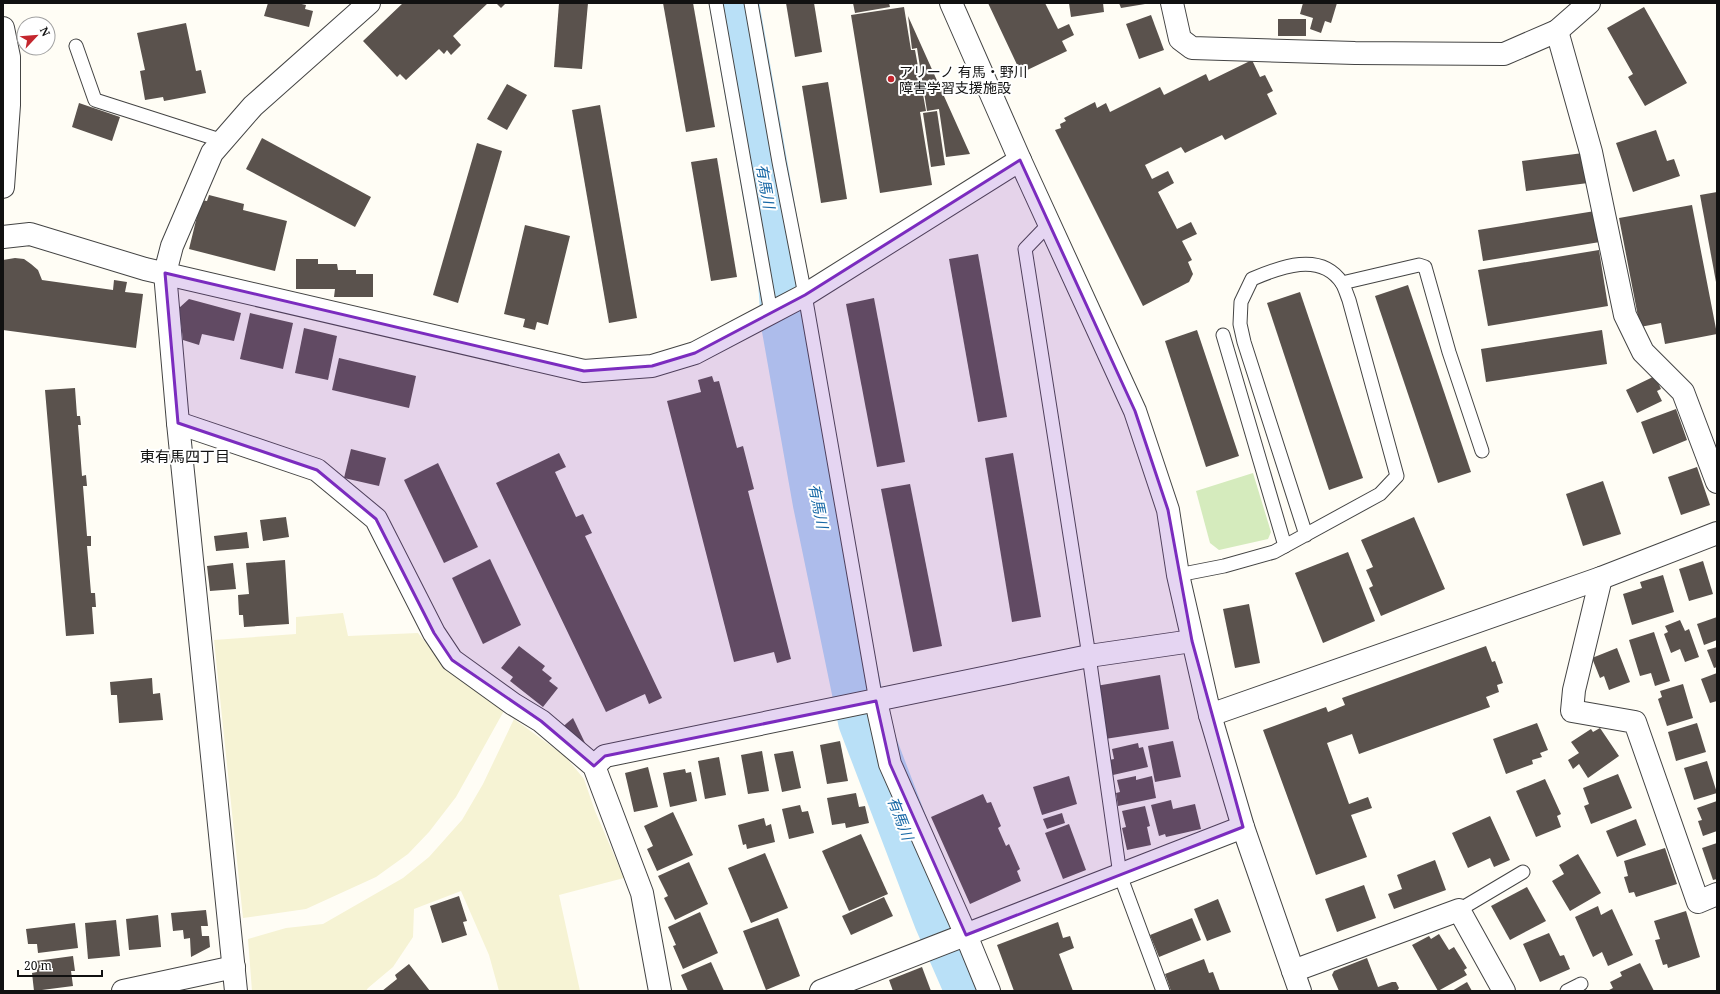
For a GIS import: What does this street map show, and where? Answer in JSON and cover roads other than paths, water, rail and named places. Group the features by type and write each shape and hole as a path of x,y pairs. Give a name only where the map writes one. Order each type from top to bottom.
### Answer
{"street":[{"path":"236,991 164,273 172,246 212,153 253,106 369,3"},
{"path":"952,3 1020,160 1135,411 1168,510 1178,575 1192,642 1210,715 1243,827 1300,991"},
{"path":"1172,3 1180,38 1192,48 1355,53 1504,54 1557,31 1589,3"},
{"path":"3,28 9,57 9,106 3,187"},
{"path":"1557,31 1591,152 1624,315 1642,352 1683,392 1717,482"},
{"path":"3,237 30,234 164,273 584,371 652,366 695,353 804,296 1020,160"},
{"path":"178,423 316,470 376,518 434,633 452,660 513,704 541,721 594,766 642,893 660,991"},
{"path":"1210,715 1716,537"},
{"path":"1601,578 1574,690 1572,711 1635,722 1698,902 1717,894"},
{"path":"594,766 605,756 1090,656 1192,642"},
{"path":"875,701 890,764 989,991"},
{"path":"821,991 1243,827"},
{"path":"1293,971 1459,910 1504,991"},
{"path":"123,991 234,967"}],"lane":[{"path":"716,3 772,312"},
{"path":"751,3 875,701"},
{"path":"76,46 95,100 223,141"},
{"path":"1049,224 1024,249 1090,656 1120,875 1163,991"},
{"path":"1178,575 1274,552 1306,535 1380,494 1397,476 1349,300 1342,283 1328,269 1308,263 1278,268 1252,279 1241,302 1240,324 1244,342 1306,535"},
{"path":"1342,283 1419,265 1425,267 1449,352 1482,451"},
{"path":"1223,335 1285,546"},
{"path":"1459,910 1523,872"},
{"path":"1567,991 1581,984"}],"waterway":[{"name":"有馬川","path":"734,3 783,281 786,324 818,504 863,721 939,920 970,991"}],"place":[{"name":"アリーノ 有馬・野川 障害学習支援施設","path":"891,79"}],"district":[{"name":"東有馬四丁目","path":"185,456"}]}
